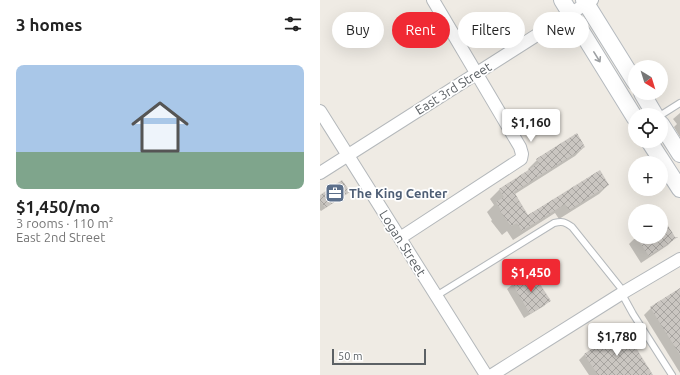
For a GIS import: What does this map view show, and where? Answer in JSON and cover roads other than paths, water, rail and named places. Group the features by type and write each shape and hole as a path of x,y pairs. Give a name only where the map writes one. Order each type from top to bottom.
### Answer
{"main road":[{"path":"562,0 569,12"},
{"path":"587,1 628,70"},
{"path":"589,44 629,108"},
{"path":"668,135 680,154"},
{"path":"654,148 680,189"}],"street":[{"path":"400,238 521,159 522,154 520,148 433,0"},
{"name":"East 3rd Street","path":"573,12 587,1"},
{"name":"East 3rd Street","path":"320,173 533,38"},
{"name":"Logan Street","path":"320,111 486,375"},
{"path":"492,375 623,293 680,260"}],"lane":[{"path":"668,110 680,103"},
{"path":"436,296 554,223 566,223 572,227 623,293 633,314 672,375"}],"place":[{"name":"The King Center","path":"335,193"}]}
